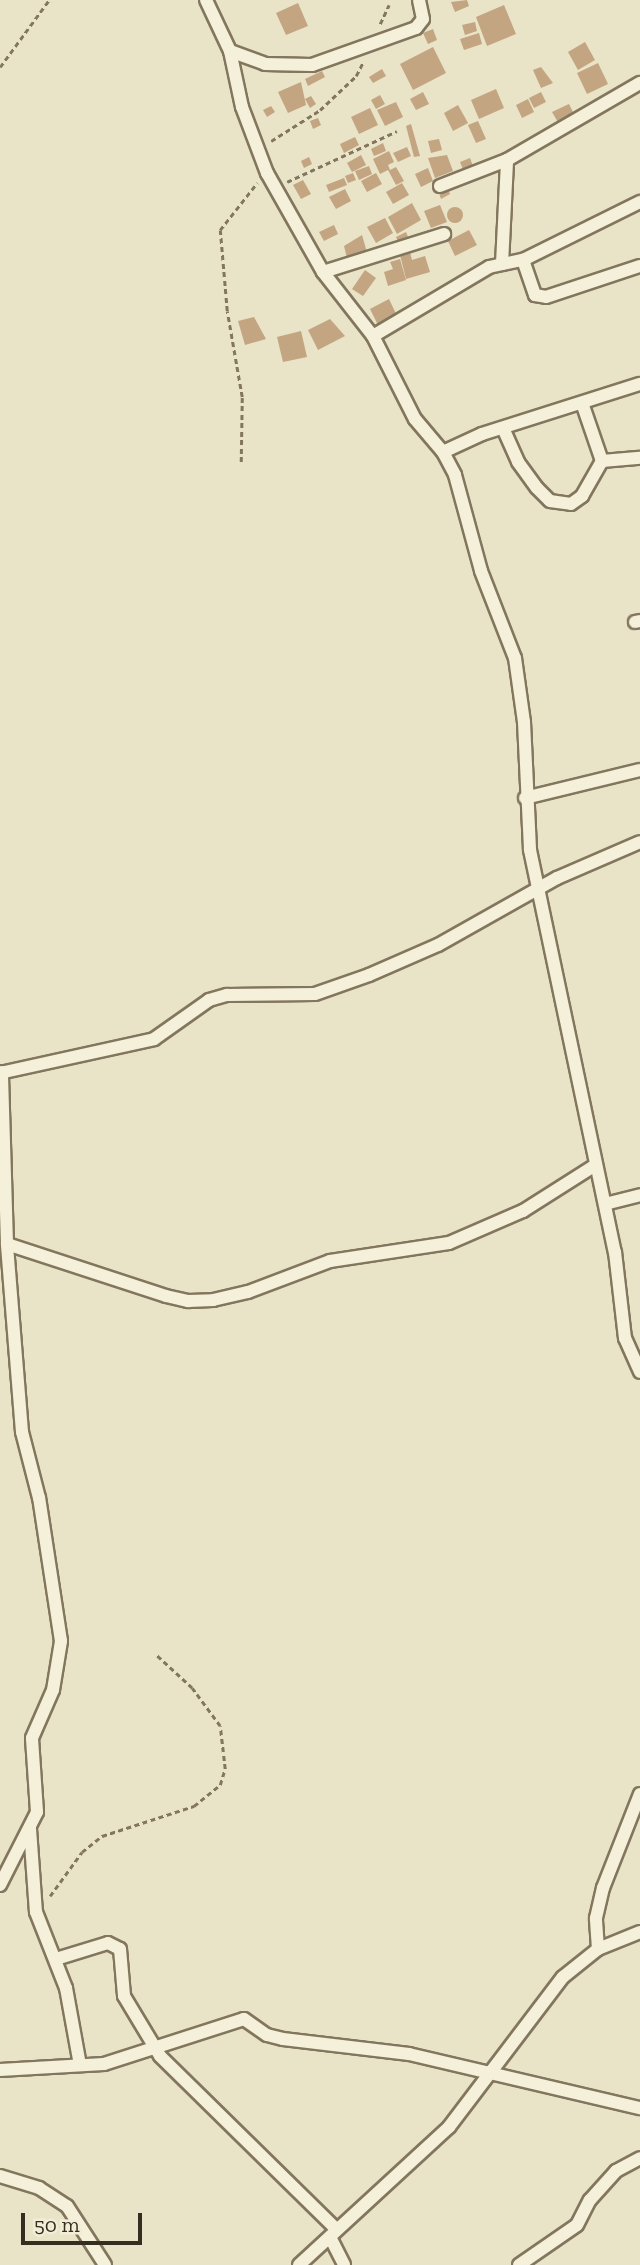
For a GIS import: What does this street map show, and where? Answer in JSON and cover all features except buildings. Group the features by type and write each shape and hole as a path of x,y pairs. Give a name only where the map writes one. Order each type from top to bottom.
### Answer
{"street":[{"path":"206,0 230,51 256,150 267,173 323,272 373,336 415,419 443,452 455,475 481,571 515,658 524,722 530,850 541,887 594,1166 605,1205 625,1338 640,1372"},
{"path":"230,51 265,64 312,65 416,28 423,19 419,0"},
{"path":"440,186 507,160 638,88"},
{"path":"502,264 507,160"},
{"path":"373,336 489,267 523,260 640,202"},
{"path":"323,272 444,234"},
{"path":"523,260 535,295 546,297 640,266"},
{"path":"443,452 503,428 640,384"},
{"path":"503,428 518,463 550,501 571,503 582,496 602,461 582,403"},
{"path":"602,461 640,458"},
{"path":"526,798 640,770"},
{"path":"0,1885 37,1812 32,1738 53,1690 61,1641 39,1498 22,1432 7,1244 1,1073 154,1039 209,1000 227,995 304,996 369,975 438,945 541,887 640,842"},
{"path":"7,1244 188,1301 230,1298 330,1261 449,1243 523,1211 594,1166"},
{"path":"605,1205 640,1195"},
{"path":"598,1949 596,1918 603,1888 640,1794"},
{"path":"30,1829 36,1912 56,1959 75,2020 80,2065"},
{"path":"299,2265 449,2127 496,2071 564,1978 598,1949 640,1932"},
{"path":"56,1959 108,1943 120,1949 124,1996 156,2050 334,2234 344,2265"},
{"path":"0,2070 80,2065 156,2050 244,2019 267,2035 283,2039 409,2054 496,2071 640,2108"},
{"path":"520,2265 577,2225 590,2200 615,2171 640,2158"},
{"path":"0,2176 39,2188 67,2206 105,2265"}],"path":[{"path":"0,67 49,0"},
{"path":"256,150 320,110 356,76 389,5"},
{"path":"275,188 397,131"},
{"path":"241,462 242,397 227,311 220,230 243,196 267,173"},
{"path":"36,1912 82,1852 102,1836 194,1806 220,1784 225,1769 220,1726 192,1688 156,1655"}]}
